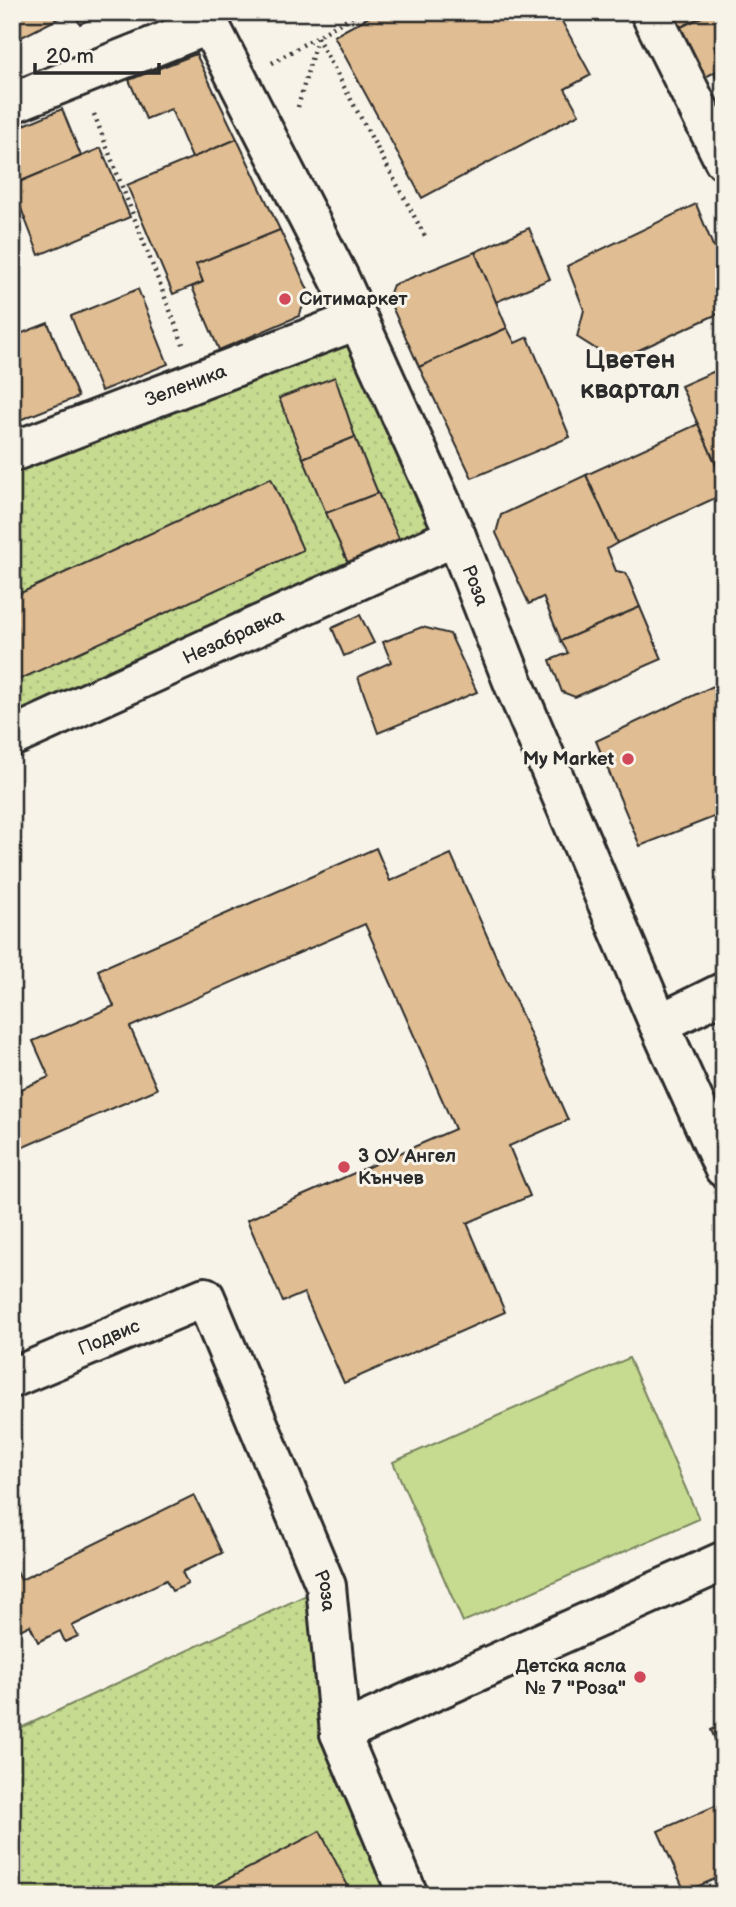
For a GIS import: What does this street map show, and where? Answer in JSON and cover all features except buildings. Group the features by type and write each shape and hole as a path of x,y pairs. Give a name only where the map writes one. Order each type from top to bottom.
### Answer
{"street":[{"path":"650,12 724,160"},
{"path":"12,103 207,18"},
{"name":"Роза","path":"207,18 340,280 456,536 514,684 659,1024 724,1168"},
{"name":"Зеленика","path":"12,452 357,320"},
{"name":"Незабравка","path":"12,737 456,536"},
{"path":"659,1024 724,992"},
{"name":"Роза","path":"205,1297 326,1586 340,1733 408,1895"},
{"name":"Подвис","path":"12,1378 205,1297"},
{"path":"340,1733 724,1561"}],"path":[{"path":"240,82 359,12"},
{"path":"282,166 317,37"},
{"path":"317,37 426,238"},
{"path":"79,76 197,381"}],"green space":[{"path":"357,320 456,536 12,737 12,452"},
{"path":"629,1358 699,1519 463,1622 393,1462"},
{"path":"326,1586 340,1733 408,1895 12,1895 12,1732"}],"place":[{"name":"Ситимаркет","path":"285,299"},
{"name":"My Market","path":"628,759"},
{"name":"3 ОУ Ангел Кънчев","path":"344,1167"},
{"name":"Детска ясла № 7 \"Роза\"","path":"640,1677"}],"district":[{"name":"Цветен квартал","path":"630,375"}]}
